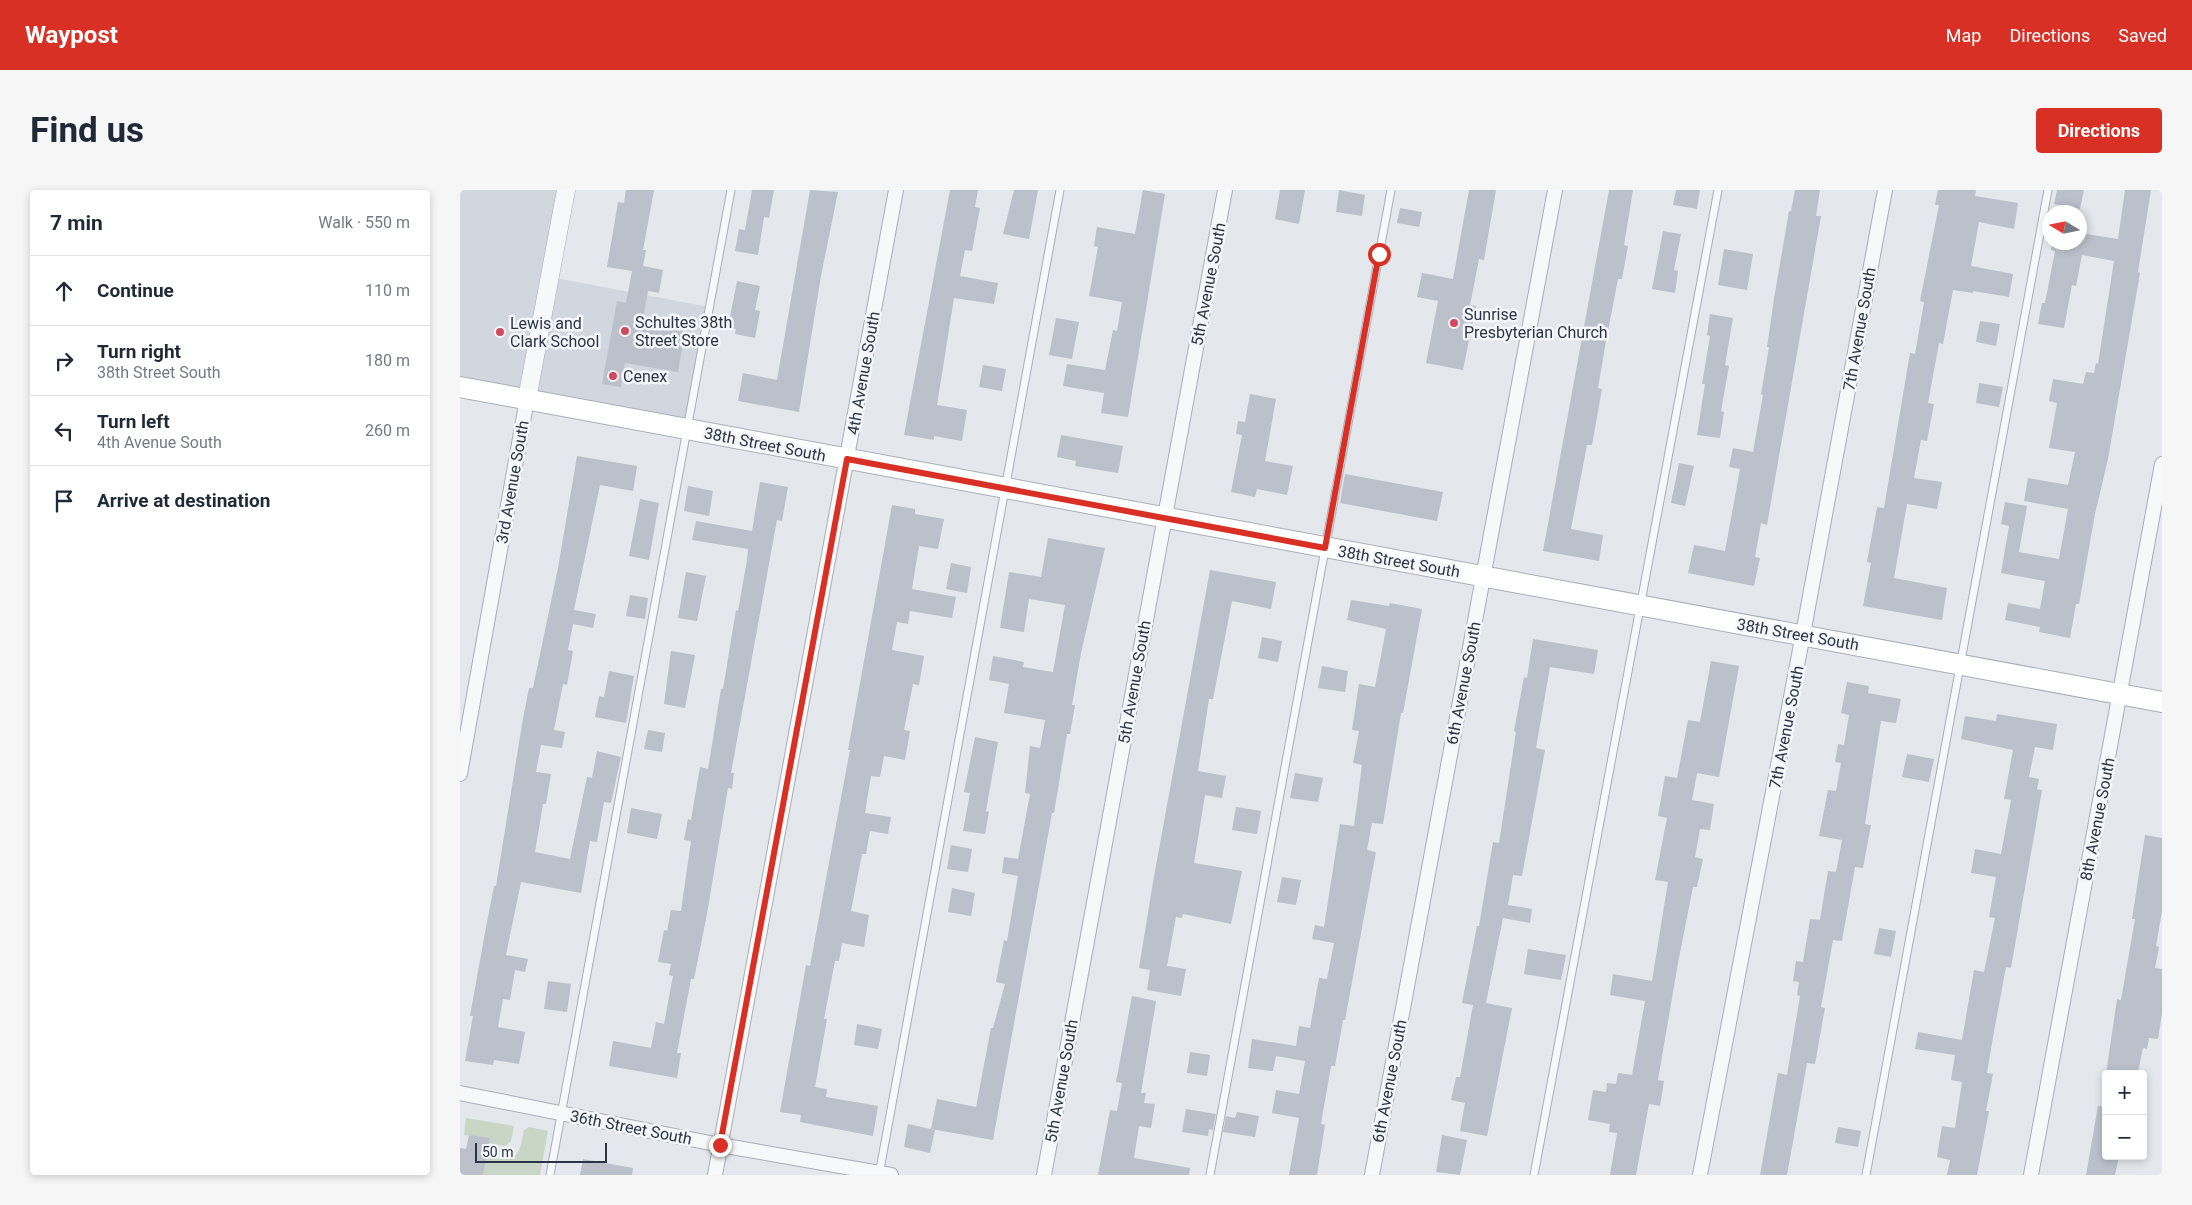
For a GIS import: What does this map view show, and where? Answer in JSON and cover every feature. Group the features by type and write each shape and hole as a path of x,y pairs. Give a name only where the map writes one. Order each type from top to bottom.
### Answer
{"main road":[{"name":"38th Street South","path":"460,386 2162,702"}],"street":[{"name":"3rd Avenue South","path":"460,774 463,740 566,190"},
{"name":"4th Avenue South","path":"715,1175 896,190"},
{"name":"5th Avenue South","path":"1044,1175 1225,190"},
{"name":"6th Avenue South","path":"1372,1175 1555,190"},
{"name":"7th Avenue South","path":"1700,1175 1885,190"},
{"name":"8th Avenue South","path":"2031,1175 2162,464"},
{"name":"36th Street South","path":"460,1093 720,1145 883,1174"}],"lane":[{"path":"550,1175 731,190"},
{"path":"883,1174 1060,190"},
{"path":"1210,1175 1391,190"},
{"path":"1534,1175 1718,190"},
{"path":"1866,1175 2048,190"}],"shaded area":[{"path":"460,190 566,190 550,277 709,307 687,429 460,386"}],"green space":[{"path":"466,1118 514,1126 511,1141 505,1146 489,1143 489,1138 464,1135"},
{"path":"529,1127 548,1131 540,1175 483,1175 486,1157 504,1159 514,1156 518,1153 524,1130"}],"building":[{"path":"626,190 654,190 643,250 646,250 643,266 663,270 659,293 648,291 642,324 685,332 678,372 625,363 621,387 602,384 617,301 626,303 632,271 607,267 618,202 624,203"},
{"path":"752,190 774,190 769,218 764,217 758,255 735,251 739,229 745,230"},
{"path":"810,190 838,192 821,276 799,412 738,401 743,373 777,380"},
{"path":"950,190 978,190 975,207 980,208 972,251 965,250 960,276 998,283 994,304 954,298 937,405 967,410 962,441 934,436 934,440 904,435"},
{"path":"1014,190 1038,190 1029,239 1003,234"},
{"path":"1143,190 1165,194 1128,417 1101,413 1104,393 1063,386 1067,364 1105,370 1113,330 1117,331 1122,302 1089,296 1098,247 1094,246 1097,227 1135,234"},
{"path":"1280,190 1305,190 1299,224 1275,219"},
{"path":"1339,190 1365,195 1362,216 1336,212"},
{"path":"1469,190 1496,190 1484,260 1479,259 1470,305 1476,306 1463,370 1426,363 1438,301 1417,297 1422,273 1453,279"},
{"path":"1609,190 1633,190 1624,245 1628,246 1622,279 1618,279 1606,341 1598,388 1602,389 1592,445 1587,445 1571,529 1603,535 1599,561 1543,551"},
{"path":"1676,190 1700,190 1697,209 1673,205"},
{"path":"1795,190 1820,190 1816,216 1821,216 1767,525 1761,523 1755,557 1760,558 1754,586 1688,573 1694,545 1725,551 1740,469 1729,467 1733,448 1753,452 1763,395 1761,394 1769,347 1767,347 1774,299 1789,211 1791,211"},
{"path":"1938,190 1976,190 1975,196 2018,203 2014,229 1979,222 1971,266 2013,274 2009,297 1953,290 1943,344 1939,343 1928,403 1934,404 1927,441 1921,440 1914,478 1942,482 1937,509 1907,504 1894,578 1947,588 1942,620 1863,606 1871,563 1867,562 1877,507 1884,508 1910,353 1915,354 1924,302 1920,301 1939,205 1935,205"},
{"path":"2057,190 2084,190 2081,205 2054,204"},
{"path":"2125,190 2151,190 2138,272 2140,273 2108,459 2095,514 2079,604 2076,604 2070,638 2039,632 2040,627 2005,620 2008,603 2040,609 2045,581 2001,573 2009,526 2001,524 2005,502 2027,506 2019,552 2059,559 2068,509 2024,501 2028,478 2068,485 2075,452 2049,448 2057,403 2049,401 2053,379 2083,384 2086,372 2094,373 2096,363 2098,364 2114,261 2082,255 2076,286 2072,285 2064,328 2038,324 2042,303 2045,303 2055,251 2051,250 2087,250 2087,234 2118,239"},
{"path":"1400,208 1422,212 1419,227 1397,223"},
{"path":"1663,231 1681,234 1674,270 1678,271 1675,293 1652,289"},
{"path":"1724,249 1753,254 1747,290 1718,285"},
{"path":"737,281 760,286 755,310 760,311 755,338 735,334 736,329 728,327"},
{"path":"1710,314 1733,318 1725,365 1729,366 1721,411 1724,412 1720,438 1697,435 1705,384 1702,384 1710,336 1707,335"},
{"path":"1056,318 1079,322 1072,359 1049,355"},
{"path":"1980,321 2000,324 1996,346 1976,342"},
{"path":"983,365 1006,369 1002,391 979,387"},
{"path":"1979,383 2003,387 1999,407 1976,403"},
{"path":"1250,394 1276,399 1265,461 1293,466 1287,495 1257,489 1255,497 1231,492 1242,435 1236,434 1238,421 1245,422"},
{"path":"1061,435 1123,446 1118,473 1075,466 1076,461 1057,457"},
{"path":"577,456 637,466 633,491 600,485 574,610 596,614 593,628 573,624 568,650 573,651 567,685 563,684 554,730 565,732 562,748 541,745 536,772 551,774 546,804 543,804 535,852 570,859 587,777 592,778 597,751 621,757 611,803 604,802 597,842 590,841 581,893 521,882 506,955 528,959 525,972 515,970 510,1000 503,999 498,1027 525,1032 519,1064 494,1060 493,1065 465,1061 473,1016 470,1016 494,886 496,886 522,724 529,688 533,688 558,568"},
{"path":"1679,463 1694,466 1685,506 1671,503"},
{"path":"1345,474 1443,492 1437,521 1340,503"},
{"path":"760,482 788,487 782,521 777,520 731,773 734,773 732,789 728,788 707,914 694,979 691,979 677,1053 681,1053 677,1078 609,1066 613,1041 651,1048 656,1022 664,1024 673,976 669,975 671,964 658,962 664,930 667,931 671,910 681,911 691,841 684,840 688,819 691,820 700,767 708,769 721,689 723,689 736,610 738,611 747,560 748,549 692,540 696,521 752,531"},
{"path":"688,486 713,491 709,516 684,511"},
{"path":"640,499 659,503 649,560 629,556"},
{"path":"892,505 915,509 915,514 944,519 938,549 919,546 912,589 956,597 952,618 910,611 908,624 897,622 892,650 924,656 919,685 913,684 904,730 910,731 905,760 884,756 880,777 871,776 865,813 891,817 888,834 870,831 866,854 862,854 851,911 869,915 864,947 842,943 839,961 835,961 824,1019 827,1019 815,1087 827,1089 826,1097 878,1106 873,1136 800,1122 801,1115 780,1112 806,965 810,966 850,750 848,750"},
{"path":"1048,538 1105,548 1081,653 1072,705 1075,705 1070,734 1067,734 1054,813 1052,813 993,1140 931,1129 937,1099 976,1107 991,1028 993,1028 1005,984 996,982 1004,940 1007,941 1018,876 1002,873 1004,857 1018,859 1030,794 1025,793 1030,746 1040,748 1045,720 1004,713 1009,684 989,680 993,656 1024,662 1023,667 1053,672 1065,605 1029,599 1024,632 1000,628 1009,572 1041,577"},
{"path":"951,563 971,567 967,593 946,589"},
{"path":"1210,570 1276,582 1271,609 1232,601 1213,699 1209,699 1198,771 1226,776 1222,798 1205,795 1194,863 1242,871 1231,924 1183,914 1182,918 1176,917 1167,966 1186,969 1181,996 1147,990 1150,970 1139,968"},
{"path":"686,572 706,576 697,621 678,618"},
{"path":"630,595 648,598 645,619 626,616"},
{"path":"1351,600 1389,606 1390,603 1422,609 1403,713 1401,713 1383,824 1372,823 1367,850 1376,852 1345,1020 1343,1020 1335,1066 1331,1066 1321,1124 1325,1125 1317,1175 1289,1175 1299,1118 1272,1113 1276,1090 1299,1094 1305,1061 1276,1056 1273,1071 1248,1068 1252,1039 1296,1046 1299,1026 1310,1028 1319,978 1327,979 1334,943 1312,939 1315,925 1324,927 1340,824 1354,826 1362,765 1353,763 1359,731 1352,730 1359,684 1375,687 1386,629 1347,620"},
{"path":"1262,637 1282,641 1278,662 1258,658"},
{"path":"1533,639 1598,650 1594,674 1550,667 1536,748 1545,750 1522,876 1513,875 1508,905 1532,909 1530,923 1503,918 1486,1003 1512,1008 1487,1136 1460,1131 1465,1103 1451,1100 1456,1077 1460,1077 1473,1005 1462,1003 1477,926 1479,926 1493,842 1499,843 1516,732 1514,731 1524,677 1527,678"},
{"path":"671,651 695,655 685,708 664,704"},
{"path":"1711,661 1739,666 1719,777 1697,773 1692,800 1714,804 1710,830 1700,829 1695,857 1703,859 1697,887 1693,887 1678,963 1658,1080 1664,1081 1660,1106 1649,1104 1636,1175 1610,1175 1617,1133 1609,1132 1610,1124 1588,1120 1593,1090 1606,1092 1607,1083 1616,1084 1618,1073 1632,1075 1645,1001 1610,995 1613,974 1652,981 1668,882 1655,880 1667,818 1658,816 1665,776 1677,778 1688,720 1700,722"},
{"path":"1322,666 1348,671 1345,692 1318,688"},
{"path":"609,671 634,676 626,723 595,717 599,696 604,697"},
{"path":"1847,682 1869,686 1868,693 1901,699 1896,723 1881,721 1865,824 1871,825 1863,868 1855,867 1842,941 1833,940 1821,1007 1825,1008 1815,1064 1807,1063 1787,1175 1760,1175 1778,1073 1787,1075 1800,996 1797,995 1799,982 1793,981 1796,961 1803,962 1810,919 1820,920 1828,871 1836,872 1842,840 1819,836 1828,790 1836,791 1841,763 1835,762 1838,744 1844,745 1849,715 1841,713"},
{"path":"1997,714 2057,724 2053,750 2035,747 2029,777 2039,779 2037,789 2042,790 2011,968 2006,967 1993,1037 1987,1073 1993,1074 1986,1111 1989,1111 1977,1175 1947,1175 1950,1160 1937,1157 1942,1126 1955,1128 1962,1082 1951,1080 1955,1055 1915,1049 1918,1032 1962,1040 1974,970 1984,972 1995,918 1989,917 1996,877 1971,873 1975,849 2001,854 2011,800 2004,799 2013,750 1961,739 1965,716 1996,721"},
{"path":"648,730 665,733 662,752 644,749"},
{"path":"975,737 998,742 986,811 989,812 985,834 963,831 970,793 964,792"},
{"path":"1907,754 1934,759 1929,782 1902,777"},
{"path":"1295,773 1323,778 1318,802 1290,798"},
{"path":"1236,807 1261,811 1257,834 1232,830"},
{"path":"631,808 662,814 657,839 627,833"},
{"path":"2145,835 2162,838 2162,911 2156,946 2159,947 2155,968 2162,969 2162,1014 2158,1039 2149,1038 2147,1049 2143,1048 2138,1070 2107,1070 2117,999 2121,1000 2135,919 2132,919"},
{"path":"951,845 972,849 968,872 947,869"},
{"path":"1282,877 1301,880 1296,905 1277,902"},
{"path":"952,888 975,893 971,916 948,912"},
{"path":"1879,928 1896,931 1891,957 1874,954"},
{"path":"1528,949 1566,955 1561,980 1524,974"},
{"path":"548,981 571,984 567,1012 544,1009"},
{"path":"1132,996 1156,1001 1141,1093 1146,1093 1144,1103 1155,1104 1151,1128 1139,1126 1134,1158 1190,1168 1189,1175 1098,1175 1110,1110 1117,1111 1122,1083 1116,1082"},
{"path":"857,1024 882,1029 878,1049 854,1045"},
{"path":"1190,1052 1210,1055 1207,1076 1187,1073"},
{"path":"2098,1106 2102,1106 2102,1160 2118,1160 2115,1175 2086,1175"},
{"path":"1186,1109 1216,1114 1213,1130 1209,1129 1208,1136 1182,1132"},
{"path":"1237,1112 1259,1116 1255,1137 1223,1132 1226,1116 1235,1118"},
{"path":"908,1124 935,1130 930,1153 904,1147"},
{"path":"1838,1127 1861,1131 1858,1147 1835,1143"},
{"path":"469,1135 490,1138 483,1175 460,1175 460,1148 466,1149"},
{"path":"1442,1135 1467,1140 1460,1175 1436,1172"},
{"path":"583,1159 633,1168 632,1175 580,1175"}],"place":[{"name":"Sunrise Presbyterian Church","path":"1454,323"},
{"name":"Schultes 38th Street Store","path":"625,331"},
{"name":"Lewis and Clark School","path":"500,332"},
{"name":"Cenex","path":"613,376"}],"route":[{"path":"720,1145 847,459 1325,548 1379,254"}]}
